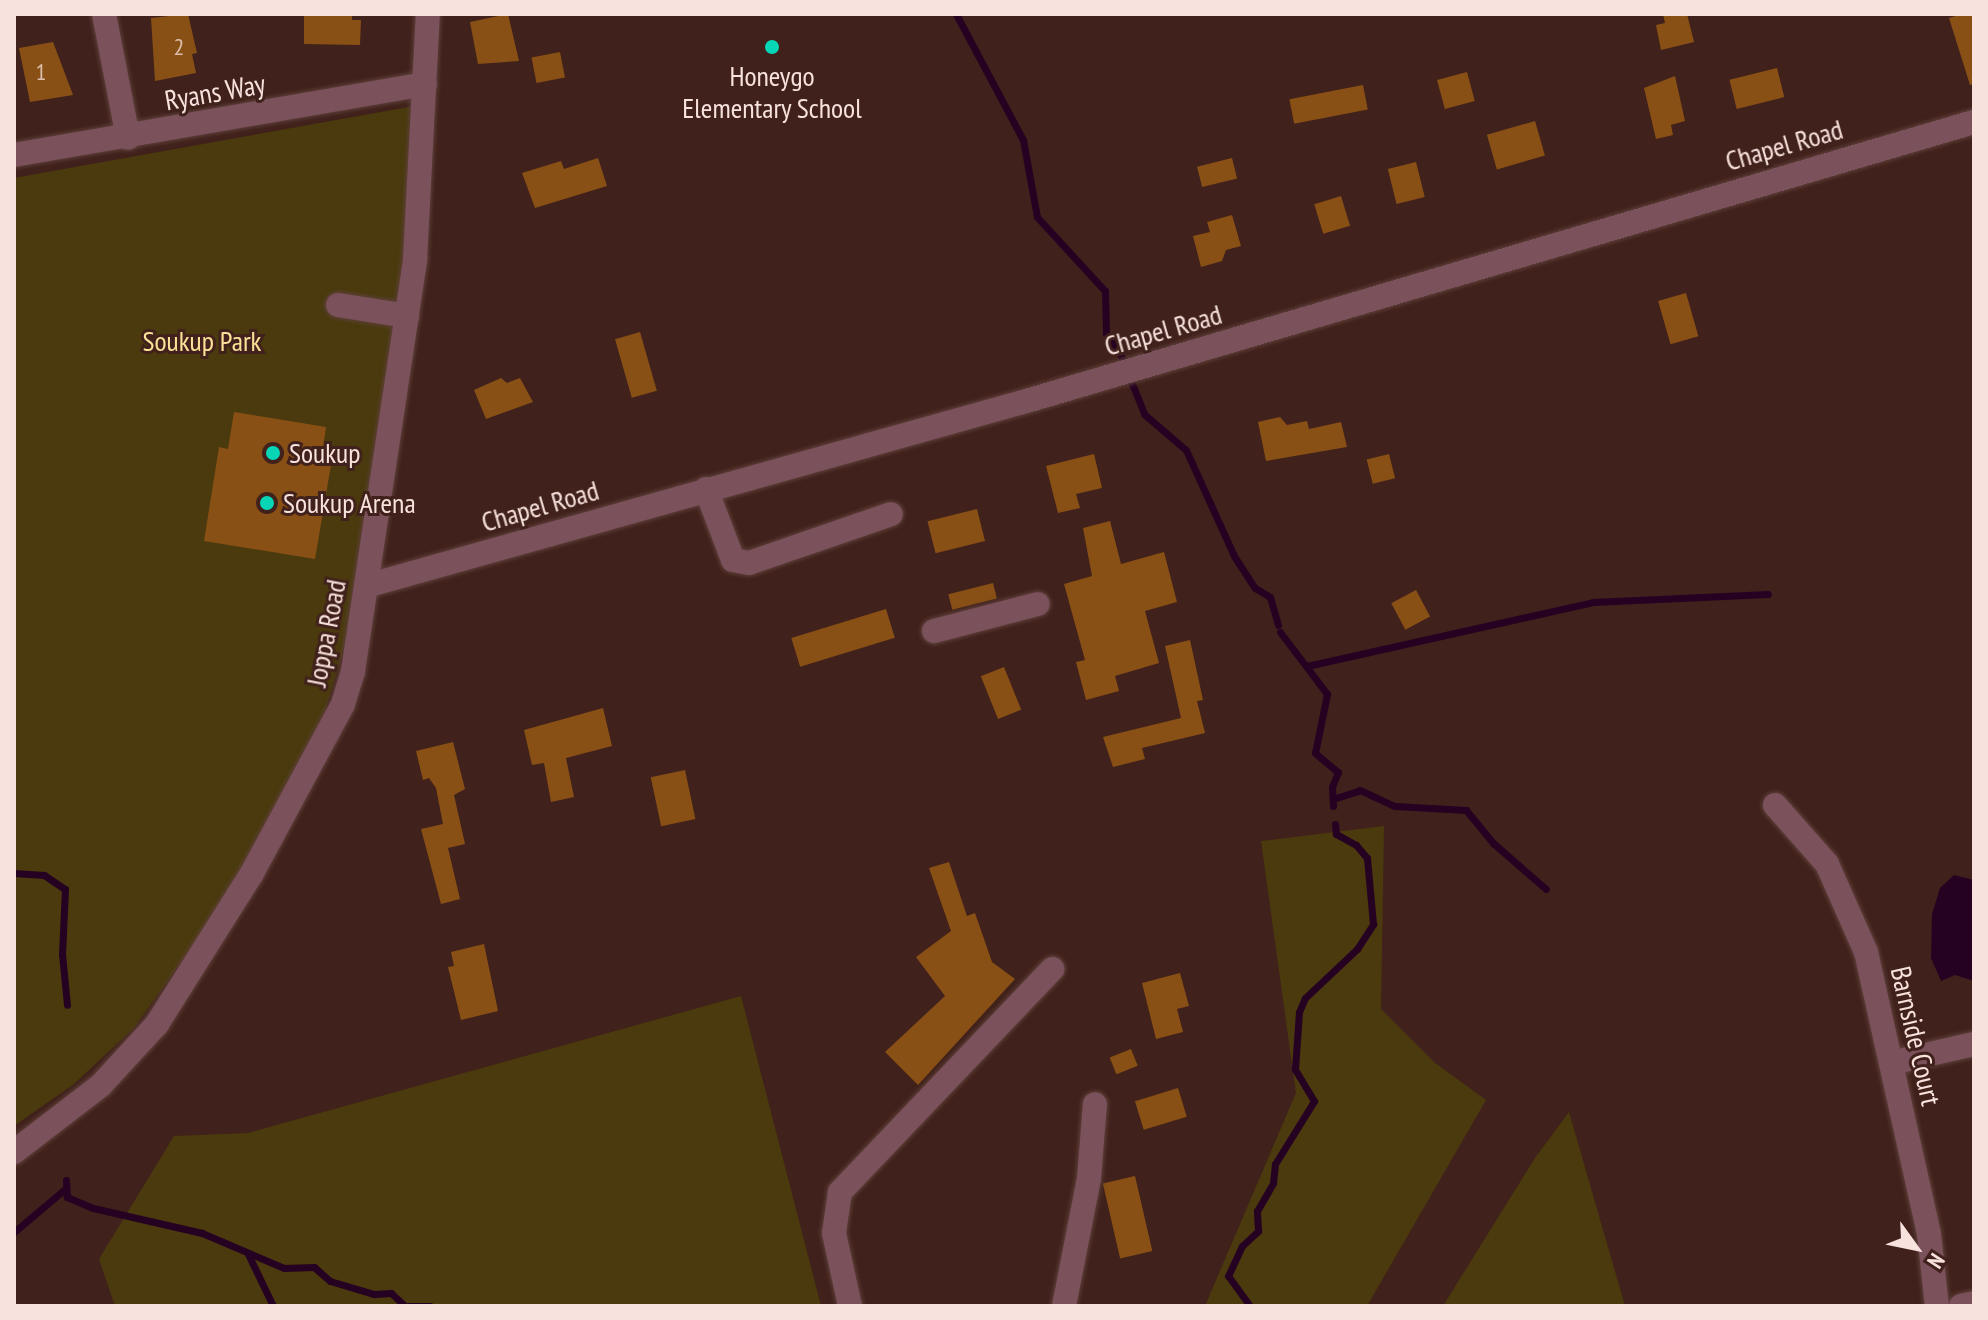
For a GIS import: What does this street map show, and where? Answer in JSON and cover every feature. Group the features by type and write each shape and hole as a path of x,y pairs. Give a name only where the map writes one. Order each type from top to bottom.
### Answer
{"street":[{"path":"104,14 128,138"},
{"name":"Joppa Road","path":"14,1152 122,1064 157,1024 218,932 343,704 366,586 407,316 428,14"},
{"name":"Ryans Way","path":"14,155 128,138 425,84"},
{"name":"Chapel Road","path":"366,586 1023,402 1974,122"},
{"path":"338,305 407,316"},
{"path":"706,489 733,560 749,563 891,514"},
{"path":"934,631 1038,604"},
{"name":"Barnside Court","path":"1775,805 1827,864 1850,907 1891,1063 1929,1234 1937,1306"},
{"path":"850,1306 834,1233 840,1192 1052,969"},
{"path":"1891,1063 1974,1044"},
{"path":"1064,1306 1089,1178 1095,1104"},
{"path":"1961,1306 1974,1303"}],"green space":[{"name":"Soukup Park","path":"414,106 403,269 344,649 325,711 296,777 224,902 134,1028 74,1084 14,1126 14,178"},
{"path":"1384,826 1381,1009 1435,1063 1486,1100 1367,1306 1205,1306 1296,1093 1261,841"},
{"path":"741,996 821,1306 115,1306 99,1259 174,1136 248,1133"},
{"path":"1569,1112 1625,1306 1443,1306 1535,1158"}],"shaded area":[{"path":"1954,875 1974,880 1974,981 1955,975 1941,981 1931,958 1932,914 1940,888"}],"building":[{"path":"188,14 197,53 192,54 196,73 155,81 151,18"},
{"path":"304,14 352,14 352,20 361,20 360,45 304,44"},
{"path":"508,14 519,61 478,64 470,22"},
{"path":"1663,14 1687,14 1694,42 1661,50 1656,25 1665,23"},
{"path":"1974,14 1974,84 1970,85 1949,18"},
{"path":"53,42 73,95 30,102 19,48"},
{"path":"560,52 565,78 536,83 532,58"},
{"path":"1777,68 1784,97 1737,109 1729,80"},
{"path":"1467,72 1475,101 1445,109 1437,80"},
{"path":"1675,76 1685,121 1671,125 1673,135 1656,139 1644,88"},
{"path":"1363,85 1368,110 1294,124 1289,99"},
{"path":"1535,121 1545,156 1497,169 1487,135"},
{"path":"598,158 607,186 535,208 522,173 561,161 564,169"},
{"path":"1232,158 1237,178 1202,187 1197,167"},
{"path":"1416,162 1425,197 1397,204 1388,169"},
{"path":"1341,196 1350,226 1323,234 1314,204"},
{"path":"1232,215 1241,246 1226,250 1222,261 1201,267 1193,236 1210,232 1207,222"},
{"path":"1686,293 1698,336 1671,344 1658,301"},
{"path":"640,332 657,391 632,398 615,339"},
{"path":"501,378 507,383 520,378 533,402 486,419 474,390"},
{"name":"Soukup Arena","path":"234,412 326,427 321,463 331,465 315,559 204,541 219,447 228,449"},
{"path":"1280,417 1287,425 1307,421 1309,429 1341,422 1347,447 1266,461 1258,422"},
{"path":"1094,454 1102,488 1076,494 1080,508 1058,513 1046,466"},
{"path":"1389,454 1395,478 1373,484 1367,460"},
{"path":"977,509 985,541 935,553 928,521"},
{"path":"1110,521 1121,564 1164,552 1177,602 1145,611 1159,663 1115,676 1119,691 1086,700 1076,662 1085,660 1064,584 1092,576 1083,528"},
{"path":"993,583 997,599 952,610 948,594"},
{"path":"1416,590 1430,616 1405,630 1391,603"},
{"path":"886,609 895,638 800,667 791,638"},
{"path":"1190,640 1203,700 1197,701 1205,733 1142,748 1145,759 1113,767 1103,737 1181,718 1165,646"},
{"path":"1004,667 1021,710 998,719 981,676"},
{"path":"603,708 612,746 566,758 574,797 551,802 544,763 532,765 524,730"},
{"path":"453,742 465,789 454,795 465,844 448,848 460,899 441,904 421,829 443,824 436,788 429,778 423,780 416,751"},
{"path":"685,770 695,819 661,826 651,777"},
{"path":"949,862 967,916 975,913 992,962 1015,979 918,1085 885,1052 945,996 916,957 951,931 929,868"},
{"path":"484,944 498,1011 461,1020 448,967 454,966 451,952"},
{"path":"1180,973 1189,1006 1177,1009 1183,1032 1156,1039 1142,983"},
{"path":"1131,1049 1138,1066 1116,1074 1110,1058"},
{"path":"1178,1088 1187,1117 1144,1130 1135,1101"},
{"path":"1135,1176 1152,1251 1120,1258 1103,1183"}],"waterway":[{"path":"956,14 1023,140 1037,217 1105,291 1106,333 1123,359"},
{"path":"1131,381 1144,414 1186,450 1234,556 1255,588 1270,597 1278,625"},
{"path":"1307,666 1593,602 1768,594"},
{"path":"1280,632 1327,694 1315,753 1338,772 1332,787 1333,806"},
{"path":"1333,799 1360,790 1395,806 1466,810 1493,843 1546,889"},
{"path":"1250,1306 1228,1276 1242,1246 1258,1231 1257,1211 1273,1183 1275,1164 1314,1101 1295,1069 1299,1012 1305,998 1357,949 1373,924 1367,858 1356,845 1336,834 1335,824"},
{"path":"14,873 44,875 65,889 62,954 67,1005"},
{"path":"66,1180 67,1197 93,1208 202,1233 284,1268 314,1267 330,1281 374,1294 391,1293 405,1306"},
{"path":"14,1232 66,1188"},
{"path":"248,1254 273,1306"},
{"path":"409,1306 430,1306"}],"place":[{"name":"Honeygo Elementary School","path":"772,47"},
{"name":"Soukup","path":"273,453"},
{"name":"Soukup Arena","path":"267,503"}]}
